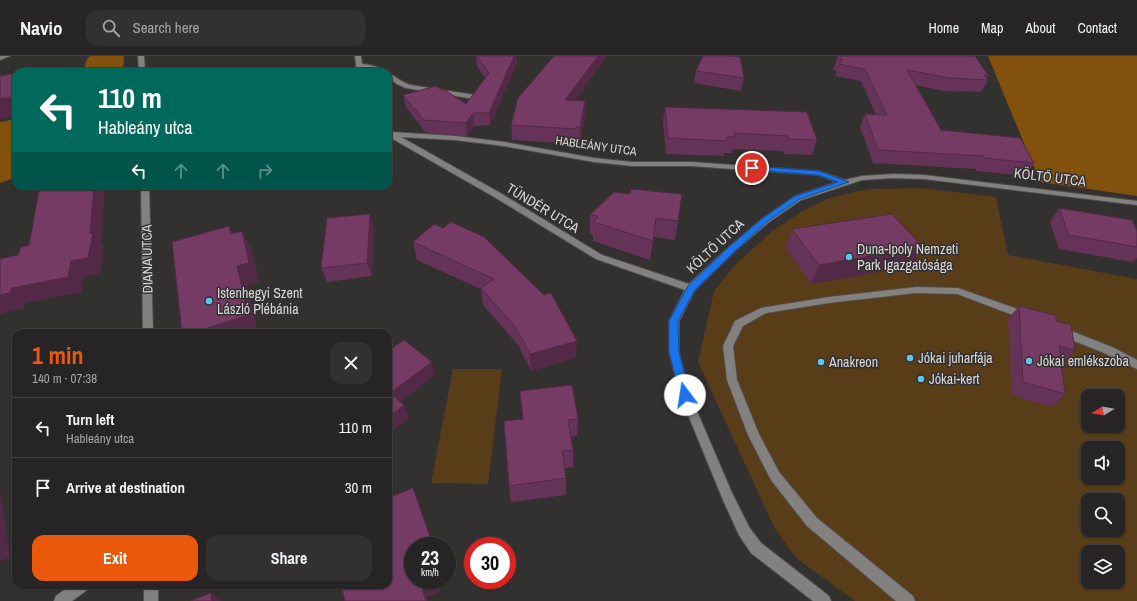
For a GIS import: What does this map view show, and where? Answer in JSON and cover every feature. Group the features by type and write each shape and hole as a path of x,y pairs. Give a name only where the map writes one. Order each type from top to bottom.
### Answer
{"street":[{"path":"0,58 7,56"},
{"path":"141,56 142,68"},
{"path":"358,56 359,68"},
{"path":"392,77 408,87 475,97"},
{"name":"HABLEÁNY UTCA","path":"392,133 455,138 504,144 594,160 632,164 691,164 819,173 845,182"},
{"name":"TÜNDÉR UTCA","path":"392,135 499,196 599,257 691,288"},
{"name":"KÖLTŐ UTCA","path":"824,601 756,548 744,531 727,496 685,395 674,352 674,321 691,288 733,248 766,220 798,198 845,182 893,176 924,177 1137,203"},
{"name":"DIANA UTCA","path":"145,190 148,329"},
{"path":"908,601 897,594 812,522 776,476 754,435 732,380 728,346 739,324 764,310 829,300 916,290 958,291 1039,322"},
{"path":"1052,327 1108,350 1137,365"},
{"path":"61,601 77,589"},
{"path":"151,589 151,601"}],"shaded area":[{"path":"90,56 124,56 123,68 84,68 87,59"},
{"path":"988,56 1137,56 1137,196 1040,182"},
{"path":"12,120 12,178 0,183 0,122"},
{"name":"Jókai-kert","path":"921,188 996,197 1008,255 1137,279 1137,601 855,601 795,557 774,527 698,362 714,291 733,267 772,231 804,210 827,199 872,189"},
{"path":"453,369 502,369 488,484 431,483"}],"building":[{"path":"477,56 514,56 489,113 473,113 466,123 424,120 403,95 436,86 442,90 445,90 466,104 489,73"},
{"path":"554,56 598,56 565,100 585,101 580,127 576,127 576,129 511,125 518,98"},
{"path":"703,56 740,57 744,78 696,71"},
{"path":"838,56 975,56 988,75 984,75 988,80 950,78 907,70 941,130 1020,138 1034,163 984,158 983,156 878,150 865,114 887,115 865,69 839,64 842,59 837,58"},
{"path":"12,74 12,97 0,99 0,76"},
{"path":"665,107 807,112 817,140 788,139 788,136 734,133 735,137 726,137 727,141 668,138"},
{"path":"631,189 682,194 678,221 656,218 653,241 594,222 598,216 590,215 614,192 630,194"},
{"path":"39,190 94,190 90,233 93,233 88,258 71,261 68,277 12,288 10,293 0,295 0,259 18,255 21,247 29,245"},
{"path":"1059,208 1132,220 1137,231 1137,247 1069,235"},
{"path":"370,214 367,263 321,268 327,218"},
{"path":"892,214 923,247 819,265 792,229"},
{"path":"451,222 484,237 544,295 551,293 577,341 530,354 516,328 481,288 494,279 413,242 434,224 443,228"},
{"path":"229,226 231,234 242,231 249,263 237,266 248,315 204,329 182,329 172,242"},
{"path":"1019,306 1054,315 1056,316 1056,321 1071,325 1075,350 1059,346 1065,394 1023,382"},
{"path":"404,340 432,362 392,392 392,348"},
{"path":"572,385 578,419 568,420 573,450 562,451 566,478 509,486 504,421 523,419 520,391"},
{"path":"392,395 404,405 392,415"},
{"path":"413,488 430,537 404,537 404,589 422,589 426,601 345,601 342,589 392,589 392,496"},
{"path":"211,593 212,601 190,601"}],"place":[{"name":"Duna-Ipoly Nemzeti Park Igazgatósága","path":"849,257"},
{"name":"Istenhegyi Szent László Plébánia","path":"209,301"},
{"name":"Jókai juharfája","path":"910,358"},
{"name":"Jókai emlékszoba","path":"1029,361"},
{"name":"Anakreon","path":"821,362"},
{"name":"Jókai-kert","path":"921,379"}],"route":[{"path":"685,395 674,352 674,321 691,288 733,248 766,220 798,198 845,182 819,173 782,169 752,168"}]}
